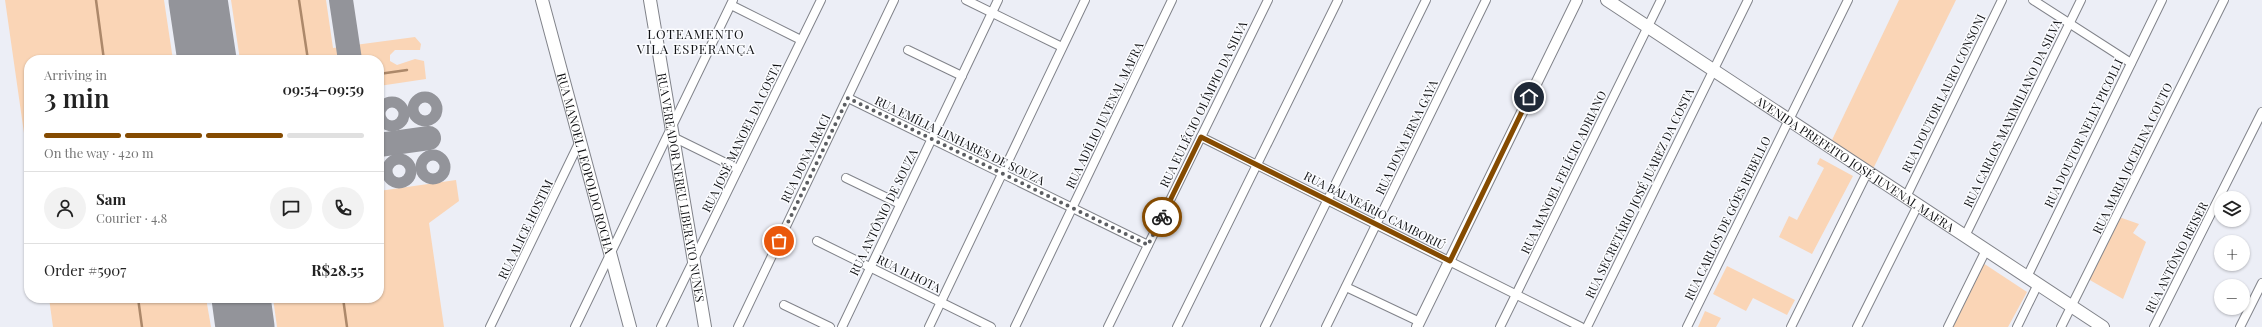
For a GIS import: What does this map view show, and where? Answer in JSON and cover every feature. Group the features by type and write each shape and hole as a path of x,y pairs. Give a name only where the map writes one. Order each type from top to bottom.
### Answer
{"main road":[{"name":"RUA MANOEL LEOPOLDO ROCHA","path":"542,0 630,327"},
{"name":"RUA VEREADOR NEREU LIBERATO NUNES","path":"650,0 705,327"},
{"name":"AVENIDA PREFEITO JOSÉ JUVENAL MAFRA","path":"1607,0 2103,327"}],"street":[{"name":"RUA JOSÉ MANOEL DA COSTA","path":"661,327 821,0"},
{"name":"RUA DONA ARACI","path":"738,327 894,0"},
{"path":"966,0 1062,47"},
{"name":"RUA ANTÔNIO DE SOUZA","path":"842,327 998,0"},
{"path":"928,327 1085,0"},
{"name":"RUA ADÍLIO JUVENAL MAFRA","path":"1015,327 1172,0"},
{"name":"RUA EULÉCIO OLÍMPIO DA SILVA","path":"1108,327 1268,0"},
{"path":"1177,327 1338,0"},
{"path":"1265,327 1426,0"},
{"name":"RUA DONA ERNA GAYA","path":"1326,327 1486,0"},
{"path":"1346,286 1419,324 1577,0"},
{"name":"RUA MANOEL FELÍCIO ADRIANO","path":"1500,327 1661,0"},
{"name":"RUA SECRETÁRIO JOSÉ JUAREZ DA COSTA","path":"1587,327 1748,0"},
{"name":"RUA CARLOS DE GÓES REBELLO","path":"1687,327 1848,0"},
{"name":"RUA DOUTOR LAURO CONSONI","path":"1906,197 2002,0"},
{"path":"2033,0 2131,63"},
{"name":"RUA CARLOS MAXIMILIANO DA SILVA","path":"1965,236 2081,0"},
{"name":"RUA DOUTOR NELLY PICOLLI","path":"2027,276 2162,0"},
{"name":"RUA MARIA JOCELINA COUTO","path":"2061,327 2224,0"},
{"path":"575,327 672,132 732,3 801,40"},
{"path":"908,50 962,76"},
{"name":"RUA EMÍLIA LINHARES DE SOUZA","path":"848,98 1148,245"},
{"name":"RUA ANTÔNIO REISER","path":"2154,327 2262,112"},
{"path":"672,132 738,169"},
{"name":"RUA BALNEÁRIO CAMBORIÚ","path":"1201,137 1581,327"},
{"name":"RUA ALICE HOSTIM","path":"490,327 580,141"},
{"path":"1791,327 1868,171"},
{"path":"846,178 900,204"},
{"path":"1857,327 1918,205"},
{"name":"RUA ILHOTA","path":"817,241 991,327"},
{"path":"1948,327 1986,250"},
{"path":"2240,327 2262,282"},
{"path":"2017,327 2038,284"},
{"path":"784,305 830,327"}],"shaded area":[{"path":"5,0 164,0 172,55 24,55 24,133"},
{"path":"231,0 326,0 333,48 340,47 341,55 239,55"},
{"path":"1899,0 1956,0 1873,169 1832,140"},
{"path":"415,37 421,44 420,50 395,50 390,55 390,61 397,65 415,59 424,61 426,79 384,85 384,55 356,55 355,45"},
{"path":"1820,158 1853,176 1812,254 1779,237 1789,216 1797,220 1824,168 1817,164"},
{"path":"456,180 459,201 429,223 444,327 277,327 274,303 384,303 384,190"},
{"path":"2119,217 2139,224 2133,233 2146,242 2123,299 2088,279"},
{"path":"1983,263 2027,292 2008,327 1950,327"},
{"path":"1727,266 1795,300 1787,315 1753,298 1746,311 1713,294"},
{"path":"50,303 207,303 211,327 53,327"},
{"path":"1705,311 1721,318 1716,327 1698,327"}],"waterway":[{"path":"96,0 103,55"},
{"path":"299,0 307,55"},
{"path":"384,73 407,70"},
{"path":"139,303 142,327"},
{"path":"344,303 347,327"}],"taxiway":[{"path":"200,0 205,35"},
{"path":"341,0 349,55"},
{"path":"423,104 427,104 429,105 430,109 429,113 423,114 420,111 420,107 423,104"},
{"path":"390,109 394,109 396,110 397,114 396,118 390,119 387,116 387,112 390,109"},
{"path":"384,144 429,138"},
{"path":"431,162 435,162 437,163 438,167 437,171 431,172 428,169 428,165 431,162"},
{"path":"397,166 401,166 403,167 404,171 403,175 397,176 394,173 394,169 397,166"}],"runway":[{"path":"198,0 206,55"},
{"path":"242,303 245,327"}],"way so far":[{"path":"779,241 848,98 1148,245 1162,217"}],"district":[{"name":"LOTEAMENTO VILA ESPERANÇA","path":"696,40"}],"route":[{"path":"1162,217 1201,137 1450,261 1529,97"}]}
